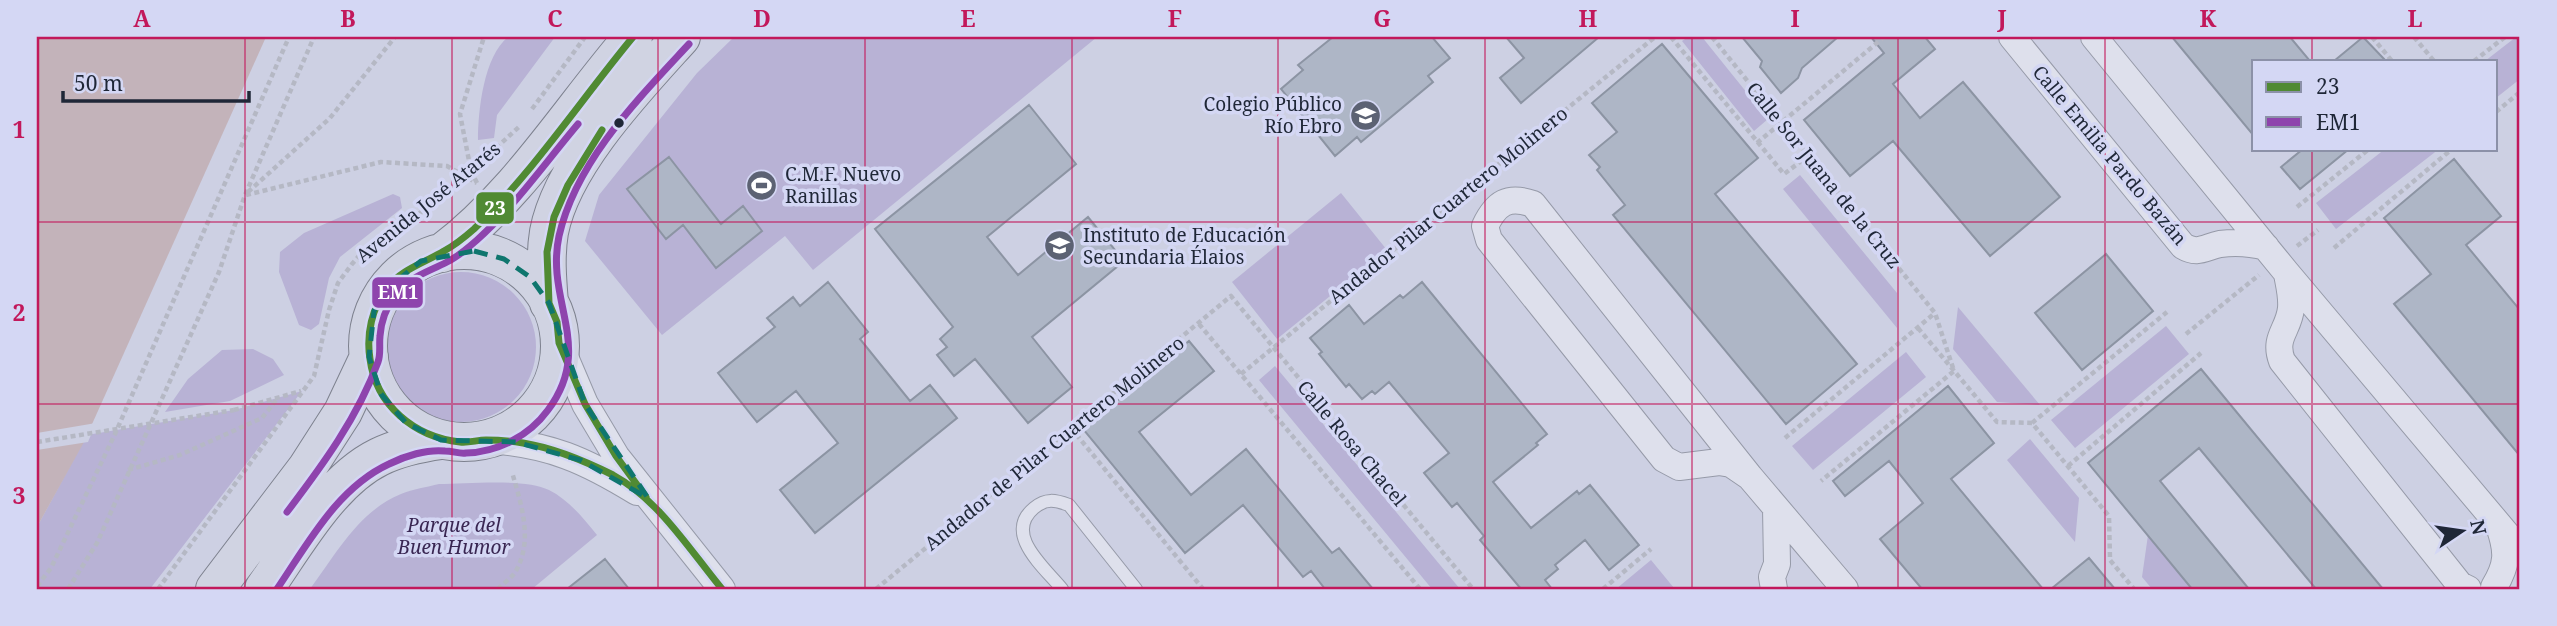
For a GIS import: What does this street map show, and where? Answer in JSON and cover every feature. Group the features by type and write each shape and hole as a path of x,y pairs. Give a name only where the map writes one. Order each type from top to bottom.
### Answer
{"main road":[{"name":"Avenida José Atarés","path":"442,253 469,233 507,193 633,37"},
{"path":"549,303 547,252 550,231 568,185 611,118 681,37"},
{"path":"474,251 504,259 530,277 549,303 557,322 559,343 555,375 540,404 525,420 507,432 486,440 464,443 441,440 406,423 380,394 369,358 372,323 385,291 401,274 421,261 442,253 474,251"},
{"path":"215,589 307,468 343,412 369,358"},
{"path":"264,589 328,500 352,474 378,457 399,449 441,440"}],"street":[{"name":"Calle Emilia Pardo Bazán","path":"2012,37 2183,246 2199,251 2218,245 2251,243 2277,260"},
{"name":"Calle Emilia Pardo Bazán","path":"2094,37 2520,551"},
{"name":"Calle Emilia Pardo Bazán","path":"2218,245 2228,221 2227,206 2220,190"},
{"path":"1750,477 1731,464 1718,462 1679,467 1664,459 1489,240 1485,226 1492,212 1504,202 1518,198 1534,204 1750,477 1845,589"},
{"path":"2277,260 2291,307 2287,326 2278,344 2282,361 2460,585 2468,589"},
{"name":"Calle Emilia Pardo Bazán","path":"2287,326 2302,321 2315,321 2338,334"},
{"path":"559,343 585,404 616,456 722,589"},
{"path":"1694,466 1708,456 1713,441 1710,425"},
{"path":"486,440 523,443 551,449 589,465 648,498"},
{"path":"1776,508 1776,576"},
{"name":"Calle Emilia Pardo Bazán","path":"2498,525 2504,540 2506,558 2501,587"},
{"path":"1776,576 1796,551 1803,550 1818,555"}],"lane":[{"path":"1062,589 1024,542 1020,528 1027,514 1039,504 1053,500 1069,505 1136,589"}],"path":[{"path":"37,586 51,568 115,434 289,37"},
{"path":"68,589 97,543 219,272 245,195 314,37"},
{"path":"245,195 330,118 396,37"},
{"path":"245,195 381,162 447,166 478,183 471,171 460,114 484,37"},
{"name":"Avenida José Atarés","path":"158,589 314,376 338,283 352,264 365,249 423,211 520,126 585,37"},
{"name":"Andador Pilar Cuartero Molinero","path":"1241,374 1655,37"},
{"path":"1671,37 1784,174 1808,156"},
{"name":"Calle Sor Juana de la Cruz","path":"1712,37 1935,313"},
{"path":"1757,143 1884,37"},
{"path":"2372,37 2391,60"},
{"path":"2414,37 2433,60"},
{"path":"2475,60 2505,37"},
{"path":"2498,110 2520,92"},
{"path":"2297,206 2368,150"},
{"path":"2334,248 2451,150"},
{"path":"2186,334 2318,230"},
{"name":"Calle Rosa Chacel","path":"1231,296 1474,589"},
{"name":"Andador de Pilar Cuartero Molinero","path":"876,589 1231,296"},
{"path":"1918,328 1997,422 2032,422 2167,312"},
{"path":"1785,438 1935,313 1954,371"},
{"path":"1198,323 1420,589"},
{"path":"2068,466 2202,353"},
{"path":"1821,481 1954,371"},
{"path":"37,442 234,410 302,391"},
{"path":"128,470 180,454 262,418 277,399"},
{"path":"2032,422 2109,516 2110,560 2134,589"},
{"path":"1071,428 1203,589"},
{"path":"498,589 516,571 525,546 524,513 512,472"},
{"path":"1603,589 1651,549"}],"highlighted area":[{"path":"474,251 504,259 530,277 549,303 585,404 648,498 580,460 516,442 441,440 406,423 381,394 369,357 374,311 385,291 421,261"}],"green space":[{"path":"508,37 555,37 497,115 494,138 478,140 481,99 488,70 493,57"},
{"name":"C.M.F. Nuevo Ranillas","path":"734,37 1097,37 813,270 785,236 662,335 585,241 599,195 697,73"},
{"path":"1688,37 1702,37 1768,119 1754,131 1682,41"},
{"path":"2516,37 2520,37 2520,79 2498,96 2498,60 2486,60"},
{"path":"2384,150 2438,150 2336,229 2316,203"},
{"path":"1800,175 1897,293 1897,328 1783,189"},
{"path":"1341,193 1387,250 1277,339 1232,282"},
{"path":"393,194 400,197 402,208 340,257 329,278 319,324 311,330 299,325 279,272 280,252 304,233"},
{"path":"461,272 490,278 514,294 530,318 536,347 530,376 514,400 490,416 461,422 432,416 408,400 392,376 386,347 392,318 408,294 432,278"},
{"path":"1958,307 2040,405 1997,402 1953,349"},
{"path":"2166,326 2189,354 2075,448 2051,420"},
{"path":"253,349 273,359 284,375 230,401 165,412 188,379 222,350"},
{"path":"1906,352 1926,377 1813,470 1792,446"},
{"path":"1275,366 1460,589 1432,589 1259,380"},
{"path":"302,391 150,589 37,589 37,527 87,435 234,410"},
{"path":"2030,439 2079,498 2075,542 2007,460"},
{"name":"Parque del Buen Humor","path":"511,483 539,486 563,499 597,535 532,589 310,589 349,535 373,511 401,494 439,484"},
{"path":"2148,535 2192,589 2152,589 2142,577"},
{"path":"1651,560 1674,588 1616,589"}],"shaded area":[{"path":"37,37 266,37 84,442 37,527"}],"pier":[{"path":"96,423 88,442 37,450 37,433"}],"building":[{"path":"1333,37 1432,37 1450,58 1428,76 1433,82 1361,142 1357,137 1335,156 1281,89 1303,70 1298,65"},
{"path":"1506,37 1599,37 1521,103 1500,78 1524,58"},
{"path":"1742,37 1838,37 1802,68 1798,78 1781,93 1760,67 1762,61"},
{"path":"1871,37 1925,37 1935,49 1893,84 1920,118 1963,82 2060,197 1990,256 1893,141 1850,176 1804,120 1884,53"},
{"path":"2172,37 2290,37 2309,60 2252,60 2252,134"},
{"path":"2363,37 2385,60 2335,60"},
{"path":"1662,44 1758,158 1715,194 1857,364 1786,424 1613,215 1625,205 1597,170 1600,167 1589,155 1617,132 1592,103"},
{"path":"1029,105 1076,164 987,237 1018,275 1088,217 1124,261 1032,337 1072,387 1028,423 975,359 954,376 937,355 947,347 940,339 953,327 875,229"},
{"path":"2302,150 2348,150 2300,189 2281,167"},
{"path":"669,157 721,224 743,206 762,231 716,268 683,225 666,239 627,189"},
{"path":"2454,159 2501,216 2466,245 2520,310 2520,456 2394,304 2431,274 2384,218"},
{"path":"2106,254 2153,311 2082,370 2035,313"},
{"path":"828,282 868,332 860,339 910,401 930,385 957,418 815,533 780,490 838,443 796,391 757,422 718,373 775,327 767,318 793,297 800,306"},
{"path":"1422,282 1547,434 1536,443 1538,445 1493,482 1531,528 1577,491 1579,494 1590,485 1639,545 1609,570 1585,540 1555,565 1558,569 1545,580 1552,589 1521,589 1480,540 1484,536 1457,503 1452,507 1424,473 1449,453 1389,382 1375,394 1372,391 1362,399 1349,384 1346,387 1319,354 1322,352 1310,338 1349,305 1364,324 1400,295 1403,298"},
{"path":"1189,341 1214,371 1139,432 1191,495 1246,449 1332,553 1339,548 1373,589 1325,589 1311,571 1303,577 1243,505 1185,553 1083,429"},
{"path":"2201,369 2383,589 2316,589 2199,448 2160,481 2249,589 2192,589 2088,463"},
{"path":"1948,386 1994,443 1951,479 2043,589 1922,589 1880,539 1923,503 1889,461 1845,496 1833,481"},
{"path":"2089,558 2115,589 2051,589"},
{"path":"605,559 629,589 567,589"}],"transit line":[{"name":"23","path":"633,37 537,160 496,207 460,241 406,271 387,288 377,304 371,322 370,359 380,391 389,404 413,426 427,433 460,442 504,441 546,448 591,465 630,485 672,526 722,589"},
{"name":"EM1","path":"277,589 325,519 339,502 370,474 395,461 424,452 466,453 490,450 522,435 548,410 561,387 568,366 566,324 556,260 567,208 579,182 611,132 689,44"},
{"name":"EM1","path":"287,512 350,422 370,382 378,362 381,326 394,297 412,280 451,260 491,227 578,124"},
{"name":"23","path":"602,130 568,185 554,217 547,252 549,303 557,322 559,343 585,404 616,456 646,497"}],"place":[{"name":"Colegio Público Río Ebro","path":"1365,115"},
{"name":"C.M.F. Nuevo Ranillas","path":"762,185"},
{"name":"Instituto de Educación Secundaria Élaios","path":"1060,246"}]}
